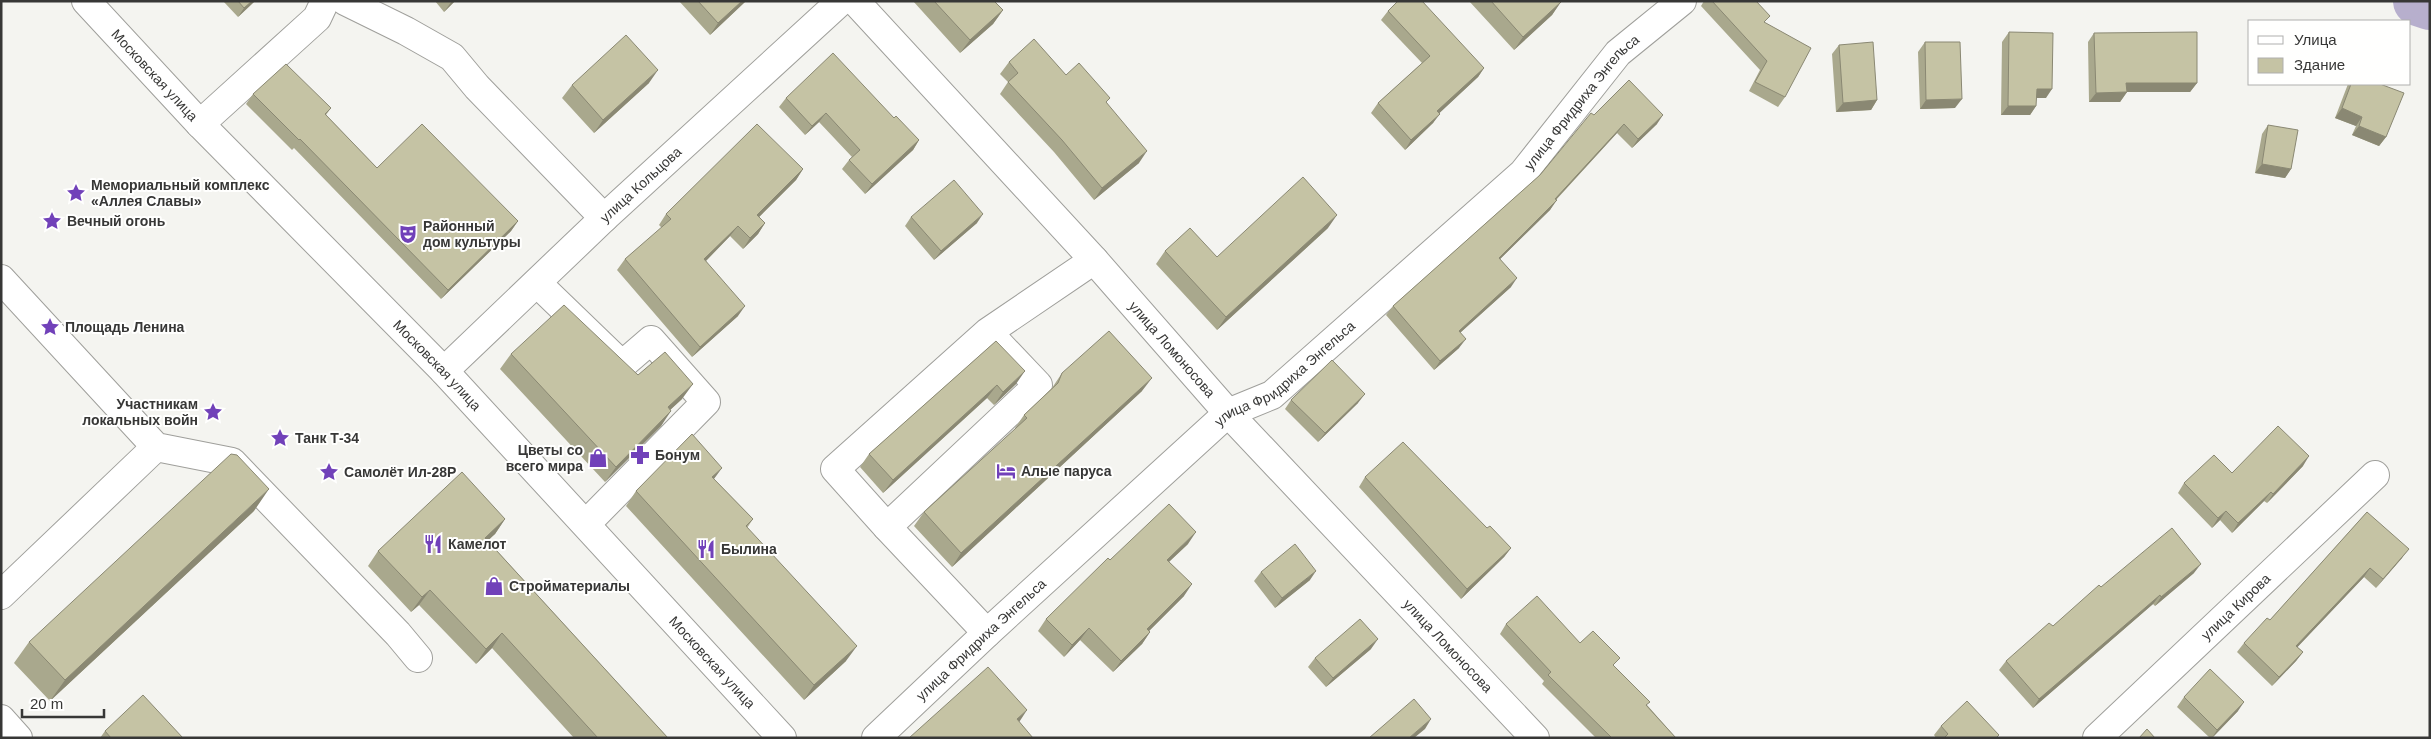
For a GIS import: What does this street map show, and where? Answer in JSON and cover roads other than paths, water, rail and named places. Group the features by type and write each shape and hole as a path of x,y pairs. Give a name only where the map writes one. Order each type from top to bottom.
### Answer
{"street":[{"name":"Московская улица","path":"86,1 200,124 444,371 782,738"},
{"path":"200,124 317,18 325,1"},
{"path":"345,1 406,31 452,57 477,87 604,218"},
{"name":"улица Кольцова","path":"444,371 604,218 841,1"},
{"name":"улица Ломоносова","path":"855,1 1094,260 1228,413 1535,738"},
{"name":"улица Фридриха Энгельса","path":"876,738 987,633 1228,413 1272,394 1523,173 1618,53 1682,1"},
{"path":"987,633 887,528 835,469 988,332 1094,260"},
{"path":"1,279 156,447 232,462 398,634 418,658"},
{"path":"537,282 622,365 651,340 706,402 586,524"},
{"path":"887,528 1038,385 988,332"},
{"path":"1,595 156,447"},
{"name":"улица Кирова","path":"2097,738 2374,475"},
{"path":"1,719 18,738"}],"waterway":[{"path":"2418,1 2430,5"}],"place":[{"name":"Мемориальный комплекс «Аллея Славы»","path":"76,193"},
{"name":"Вечный огонь","path":"52,221"},
{"name":"Районный дом культуры","path":"408,234"},
{"name":"Площадь Ленина","path":"50,327"},
{"name":"Участникам локальных войн","path":"213,412"},
{"name":"Танк Т-34","path":"280,438"},
{"name":"Бонум","path":"640,455"},
{"name":"Цветы со всего мира","path":"598,458"},
{"name":"Алые паруса","path":"1006,471"},
{"name":"Самолёт Ил-28Р","path":"329,472"},
{"name":"Камелот","path":"433,544"},
{"name":"Былина","path":"706,549"},
{"name":"Стройматериалы","path":"494,586"}]}
